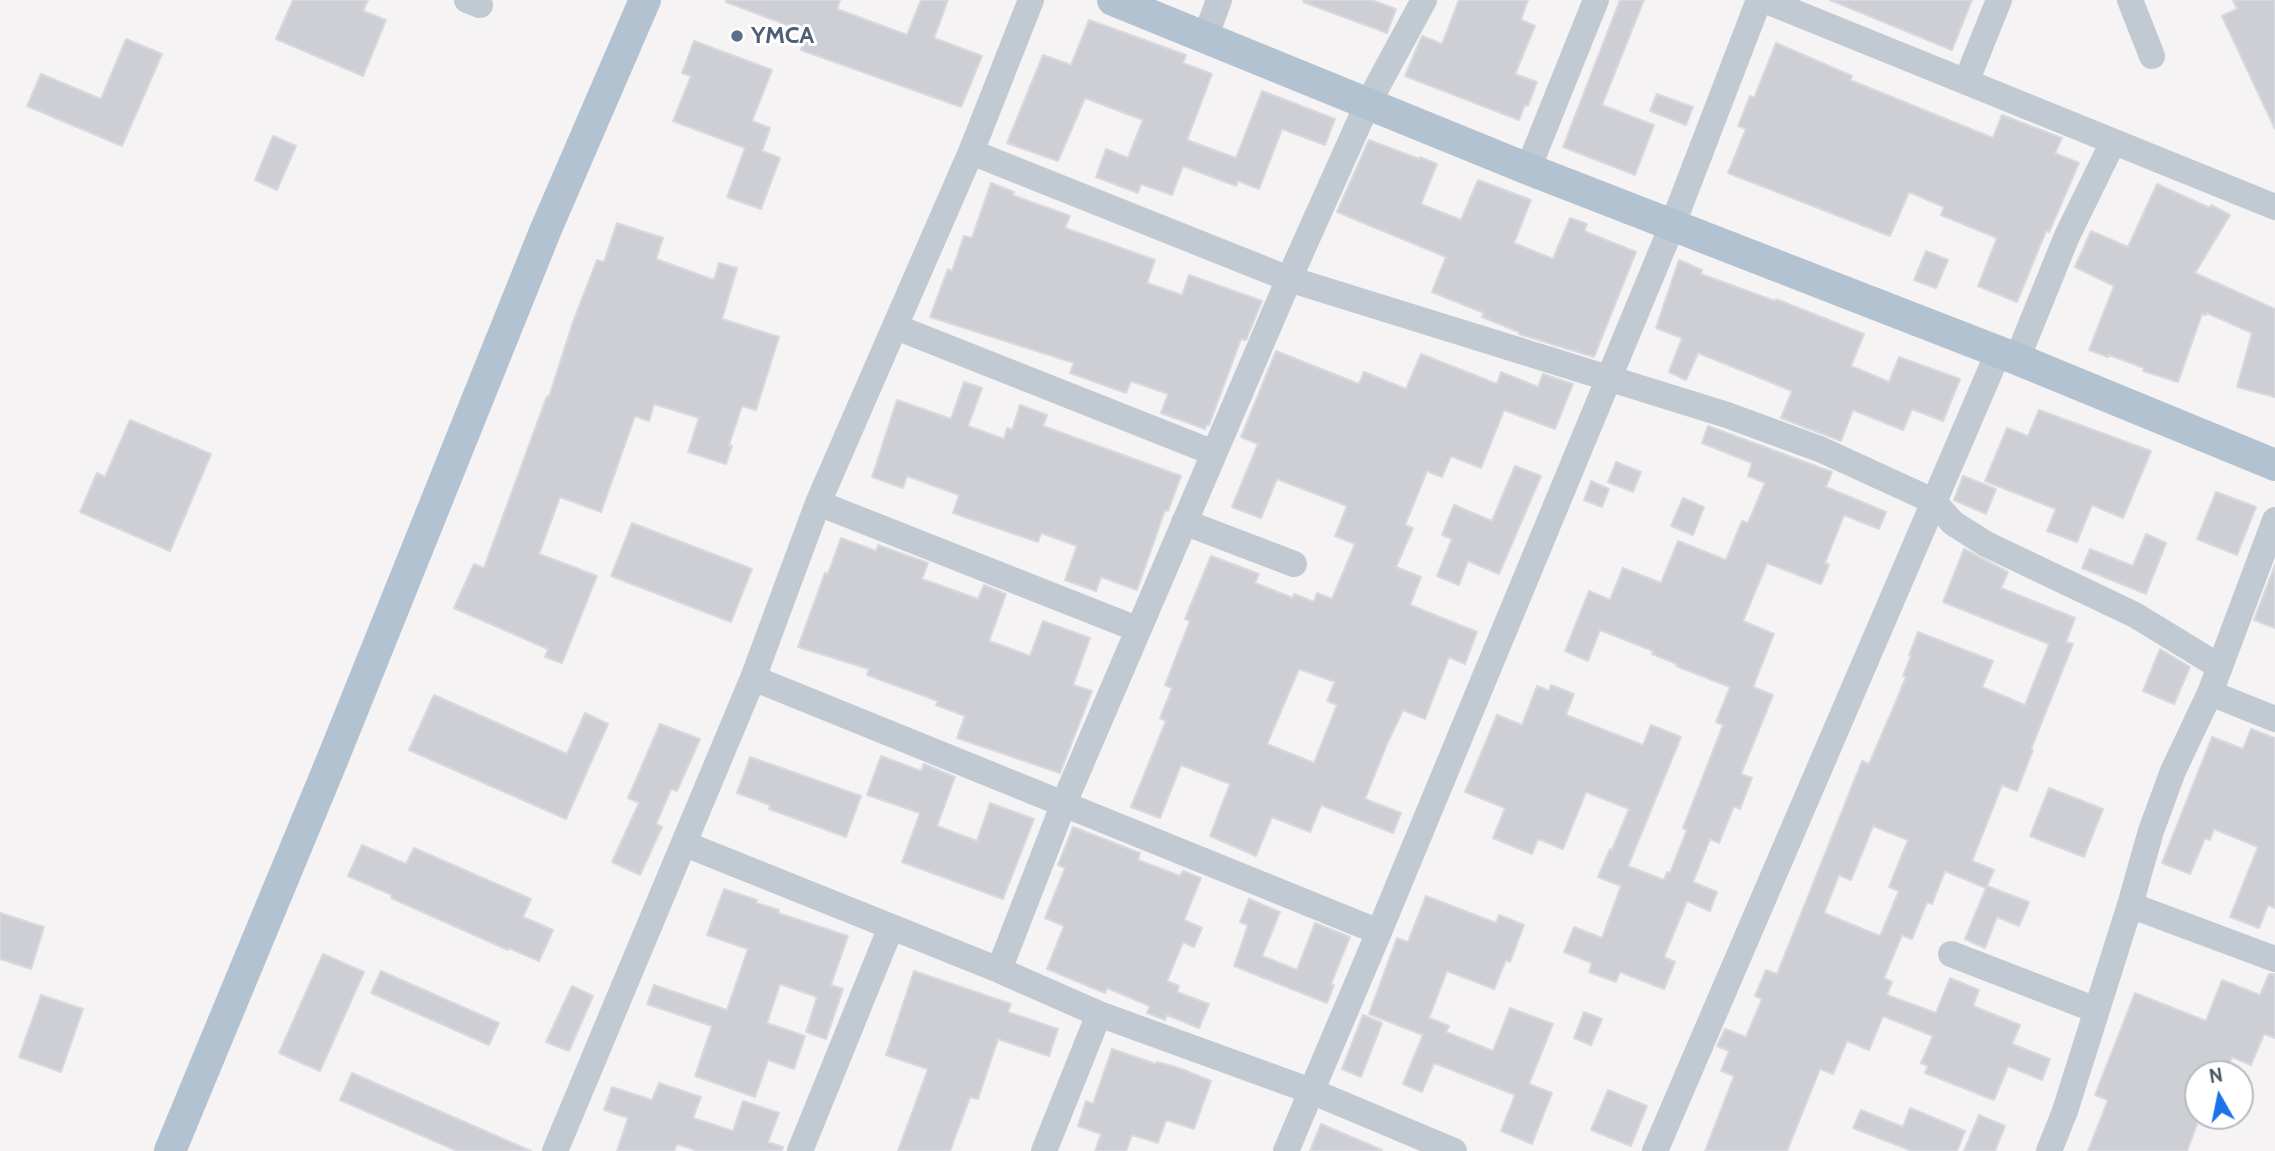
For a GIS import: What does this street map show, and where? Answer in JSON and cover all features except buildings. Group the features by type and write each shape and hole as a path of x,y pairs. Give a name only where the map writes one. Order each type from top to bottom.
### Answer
{"main road":[{"path":"170,1151 333,758 546,229 645,0"},
{"path":"1113,0 1528,169 2007,356 2275,465"}],"street":[{"path":"555,1151 753,678 818,503 971,152 1031,0"},
{"path":"1205,38 1219,0"},
{"path":"999,970 1064,803 1289,279 1367,104 1423,0"},
{"path":"1528,169 1596,0"},
{"path":"1286,1151 1672,226 1762,0 2275,207"},
{"path":"1966,82 1999,0"},
{"path":"2130,0 2152,55"},
{"path":"1655,1151 1933,502 2113,142"},
{"path":"971,152 1289,279 1727,415 1810,446 1933,502 1953,523 1986,544 2135,615 2220,667"},
{"path":"896,327 1214,453"},
{"path":"818,503 1138,629"},
{"path":"2049,1151 2065,1111 2151,831 2173,771 2210,693 2275,520"},
{"path":"1184,522 1294,564"},
{"path":"753,678 1379,932"},
{"path":"2210,693 2275,719"},
{"path":"685,845 999,970 1099,1014 1311,1091 1454,1151"},
{"path":"2130,905 2275,959"},
{"path":"800,1151 891,927"},
{"path":"1951,954 2096,1010"},
{"path":"1044,1151 1099,1014"}],"place":[{"name":"YMCA","path":"737,36"}]}
